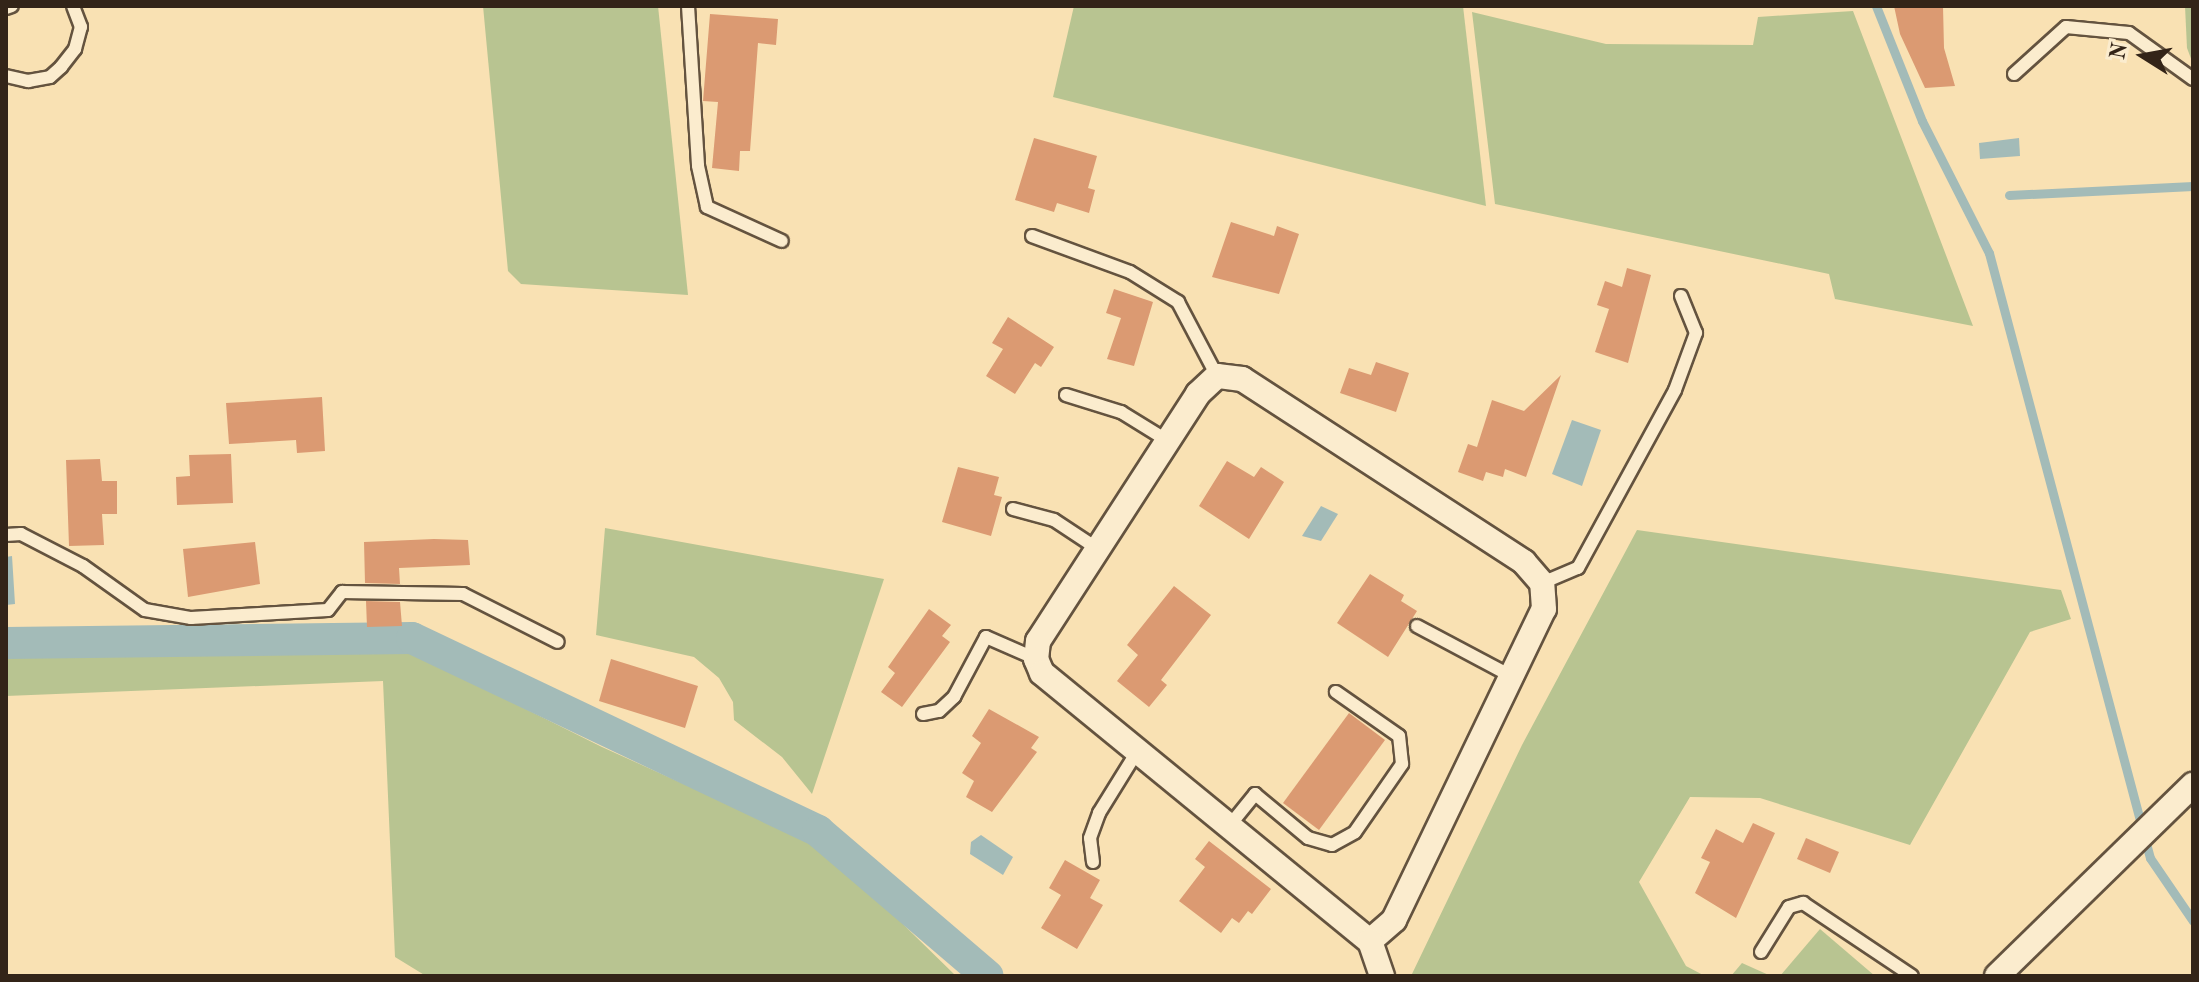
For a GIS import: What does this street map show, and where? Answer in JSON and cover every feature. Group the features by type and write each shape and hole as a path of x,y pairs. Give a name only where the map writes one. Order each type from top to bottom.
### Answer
{"street":[{"path":"1370,941 1394,920 1544,609 1542,583 1524,562 1242,379 1217,376 1198,394 1038,641 1036,659 1042,673 1370,941 1382,976"},
{"path":"1997,976 2193,785"}],"lane":[{"path":"6,8 12,6"},
{"path":"6,76 28,81 50,77 61,67 75,49 81,27 73,6"},
{"path":"688,6 698,166 707,207 782,241"},
{"path":"2014,74 2066,27 2129,33 2193,79"},
{"path":"1032,236 1130,272 1178,302 1217,376"},
{"path":"1542,583 1578,568 1675,390 1696,333 1681,296"},
{"path":"1066,395 1121,412 1168,441"},
{"path":"1013,509 1054,520 1098,549"},
{"path":"6,535 21,534 83,566 145,610 191,618 328,610 342,592 463,594 558,642"},
{"path":"1417,626 1511,676"},
{"path":"923,714 939,711 954,697 986,637 1036,659"},
{"path":"1230,825 1255,794 1308,838 1332,845 1355,832 1402,764 1399,736 1336,692"},
{"path":"1093,862 1090,838 1099,813 1138,750"},
{"path":"1761,952 1789,907 1803,903 1912,976"}],"green space":[{"path":"483,6 658,6 688,295 521,284 508,271"},
{"path":"1074,6 1463,6 1486,206 1053,97"},
{"path":"2185,6 2193,6 2193,64 2187,48"},
{"path":"1853,11 1973,326 1835,299 1829,274 1495,204 1472,12 1606,44 1753,45 1758,17"},
{"path":"605,528 884,579 812,794 782,757 734,720 733,702 719,678 694,657 596,635"},
{"path":"1637,530 2061,590 2071,619 2030,632 1910,845 1760,798 1690,797 1639,882 1686,966 1705,976 1411,976 1522,745"},
{"path":"403,648 602,747 825,848 956,976 426,976 395,957 383,681 6,696 6,650"},
{"path":"1820,929 1875,976 1780,976"},
{"path":"1742,963 1771,976 1731,976"}],"water":[{"path":"2019,138 2020,156 1980,159 1979,143"},
{"path":"1572,420 1601,430 1582,486 1552,474"},
{"path":"1321,506 1338,514 1321,541 1302,536"},
{"path":"12,556 15,604 6,605 6,557"},
{"path":"981,835 1013,857 1003,875 970,854 971,842"}],"building":[{"path":"1894,6 1943,6 1944,48 1955,86 1925,88 1900,34"},
{"path":"710,14 778,19 776,45 758,43 750,151 740,151 739,171 712,168 718,102 703,101"},
{"path":"1034,138 1097,156 1088,188 1095,190 1089,213 1057,203 1054,212 1015,200"},
{"path":"1231,222 1274,236 1277,226 1299,234 1279,294 1212,277"},
{"path":"1627,268 1651,275 1628,363 1595,352 1609,309 1597,305 1605,281 1622,287"},
{"path":"1114,289 1153,302 1134,366 1107,359 1121,318 1106,313"},
{"path":"1008,317 1054,347 1041,367 1035,363 1015,394 986,376 1003,349 992,343"},
{"path":"1376,362 1409,373 1396,412 1340,393 1349,368 1371,375"},
{"path":"1561,375 1526,477 1505,469 1503,477 1486,472 1483,481 1458,472 1468,444 1477,447 1492,400 1524,411"},
{"path":"322,397 325,451 297,453 296,440 229,444 226,403"},
{"path":"231,454 233,503 177,505 176,477 190,476 189,455"},
{"path":"100,459 102,481 117,481 117,514 102,514 104,545 69,546 66,460"},
{"path":"1227,461 1254,477 1261,467 1284,482 1249,539 1199,506"},
{"path":"958,467 999,477 994,495 1002,497 991,536 942,522"},
{"path":"468,540 470,565 399,568 400,584 365,583 364,542"},
{"path":"255,542 260,584 188,597 183,549"},
{"path":"1370,574 1404,595 1401,601 1417,611 1388,657 1337,623"},
{"path":"1174,586 1211,615 1161,680 1167,685 1149,707 1117,681 1138,655 1127,645"},
{"path":"366,601 400,602 402,626 367,627"},
{"path":"929,609 951,625 942,636 950,642 902,707 881,692 895,673 888,667"},
{"path":"611,659 698,686 685,728 599,701"},
{"path":"989,709 1039,737 1031,748 1037,752 992,812 966,797 974,781 962,773 981,743 972,736"},
{"path":"1349,713 1385,740 1319,830 1283,803"},
{"path":"1753,823 1775,833 1736,918 1695,893 1710,862 1701,858 1716,829 1743,843"},
{"path":"1806,838 1839,852 1830,873 1797,859"},
{"path":"1209,841 1271,889 1252,914 1248,911 1239,923 1232,918 1221,933 1179,901 1205,867 1195,859"},
{"path":"1065,860 1100,880 1090,898 1103,905 1077,949 1041,928 1061,895 1049,888"}],"waterway":[{"path":"1876,6 1922,121 1989,253 2150,858 2193,921"},
{"path":"2009,195 2193,186"},
{"path":"6,643 412,638 818,831 988,976"}]}
